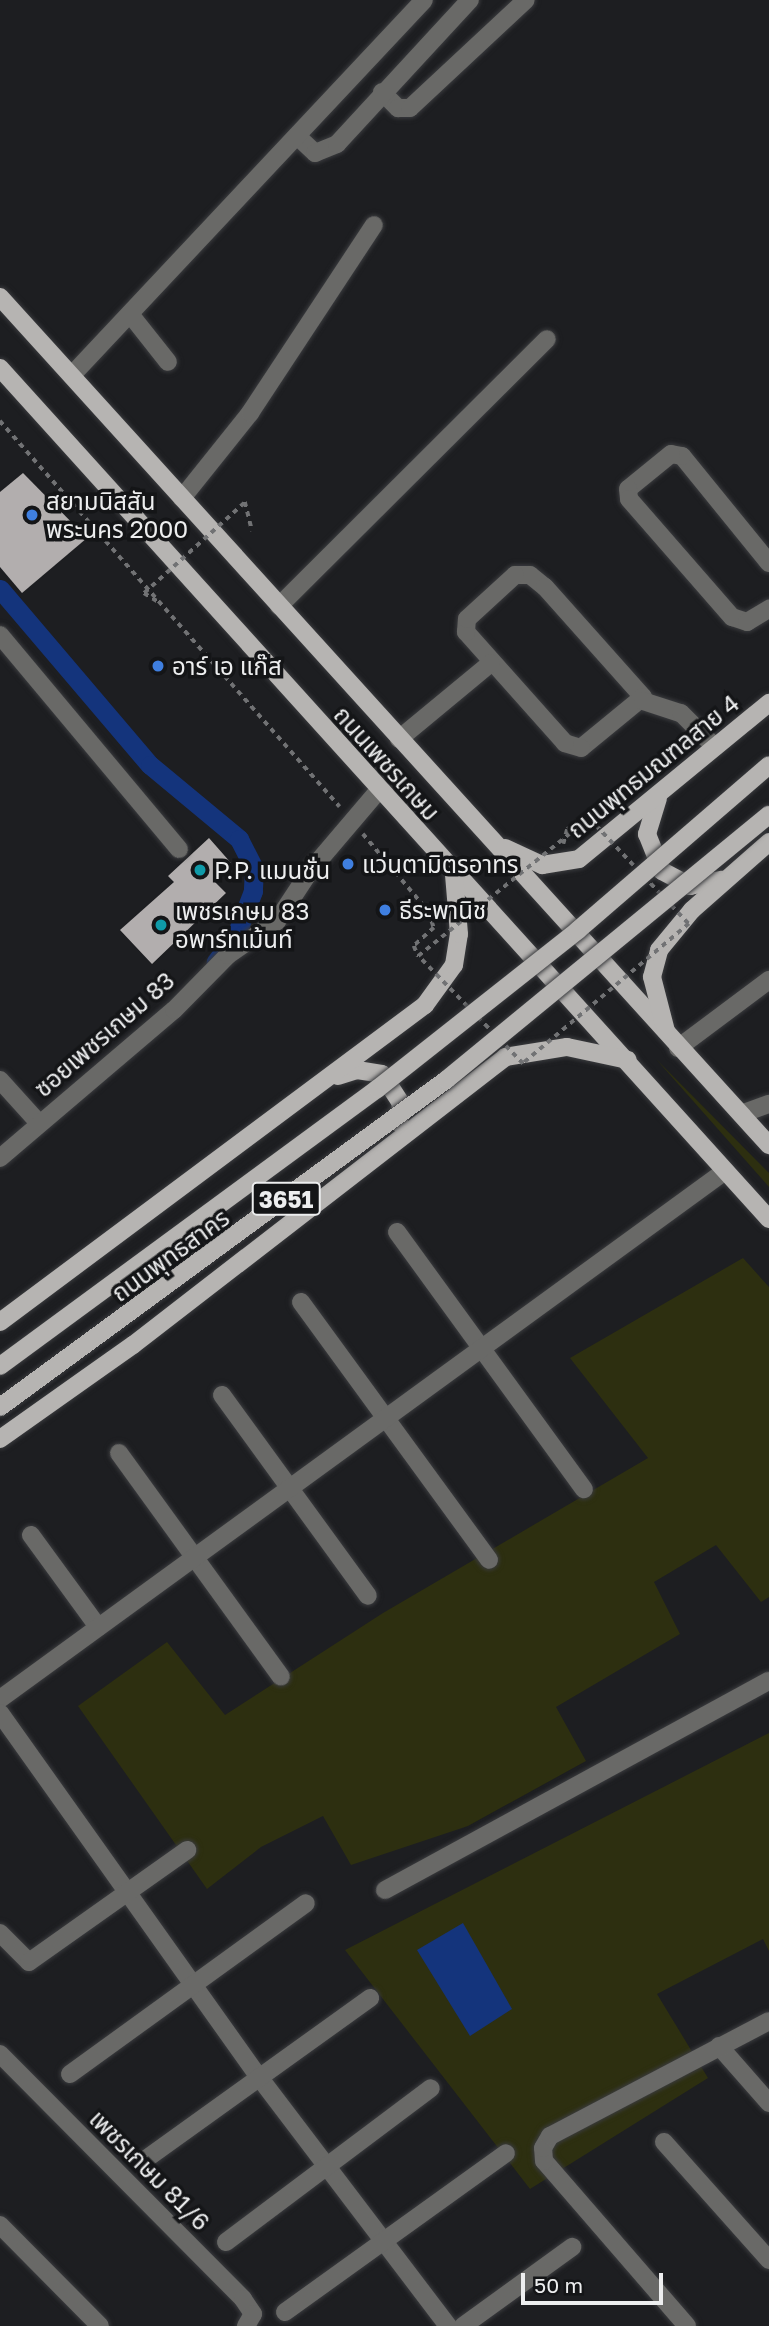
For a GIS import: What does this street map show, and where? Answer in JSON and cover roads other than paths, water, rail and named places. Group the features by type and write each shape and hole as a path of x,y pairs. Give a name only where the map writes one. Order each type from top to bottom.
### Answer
{"main road":[{"name":"ถนนเพชรเกษม","path":"0,297 673,1042 769,1144"},
{"name":"ถนนเพชรเกษม","path":"3,378 454,875 630,1061 769,1219"},
{"name":"ถนนพุทธมณฑลสาย 4","path":"490,839 523,859 563,865 659,795 769,703"},
{"name":"ถนนพุทธสาคร","path":"0,1366 377,1089 542,958 769,765"},
{"path":"659,795 648,834 662,871 690,886 725,879"},
{"name":"ถนนพุทธสาคร","path":"0,1407 238,1236 566,985 769,815"},
{"path":"673,1042 652,977 659,950 725,879 769,842"},
{"path":"0,1322 324,1082 442,987 460,934 454,875"},
{"path":"0,1439 524,1049 567,1047 630,1061"},
{"path":"324,1082 370,1070 392,1085 402,1116 375,1158"}],"street":[{"path":"72,375 424,0"},
{"path":"297,136 315,153 325,152 470,0"},
{"path":"382,92 398,108 410,108 526,0"},
{"path":"182,498 250,413 374,225"},
{"path":"130,314 169,362"},
{"path":"279,606 547,339"},
{"path":"767,614 747,622 732,617 629,499 628,489 671,454 682,456 769,563"},
{"path":"643,701 591,742 573,748 491,663 464,626 515,575 524,574 602,646 643,701 681,713 715,747"},
{"path":"0,635 179,849"},
{"path":"399,739 491,663"},
{"name":"ซอยเพชรเกษม 83","path":"0,1158 38,1122 174,1010 228,955 277,921 352,821 378,791"},
{"path":"673,1042 769,980"},
{"path":"0,1080 38,1122"},
{"path":"741,1114 769,1104"},
{"path":"0,1699 725,1171"},
{"path":"397,1232 584,1489"},
{"path":"301,1302 489,1560"},
{"path":"222,1395 368,1596"},
{"path":"119,1453 281,1677"},
{"path":"31,1535 98,1627"},
{"path":"385,1890 769,1681"},
{"path":"0,1713 260,2077 326,2167 386,2239 448,2326"},
{"path":"0,1933 29,1962 187,1850"},
{"path":"69,2074 306,1903"},
{"path":"146,2159 370,1998"},
{"path":"687,2326 544,2161 542,2148 550,2136 769,2021"},
{"path":"719,2046 769,2103"},
{"name":"เพชรเกษม 81/6","path":"0,2054 243,2299 253,2315 246,2326"},
{"path":"226,2242 431,2088"},
{"path":"664,2142 769,2260"},
{"path":"285,2312 506,2153"},
{"path":"0,2225 100,2326"},
{"path":"463,2326 572,2247"}],"water":[{"path":"463,1923 512,2009 470,2036 417,1950"}],"waterway":[{"path":"0,589 150,765 239,839 254,869 253,891 236,935 216,962"}],"place":[{"name":"สยามนิสสัน พระนคร 2000","path":"32,515"},
{"name":"อาร์ เอ แก๊ส","path":"158,666"},
{"name":"แว่นตามิตรอาทร","path":"348,864"},
{"name":"P.P. แมนชั่น","path":"200,870"},
{"name":"ธีระพานิช","path":"385,910"},
{"name":"เพชรเกษม 83 อพาร์ทเม้นท์","path":"161,925"}]}
